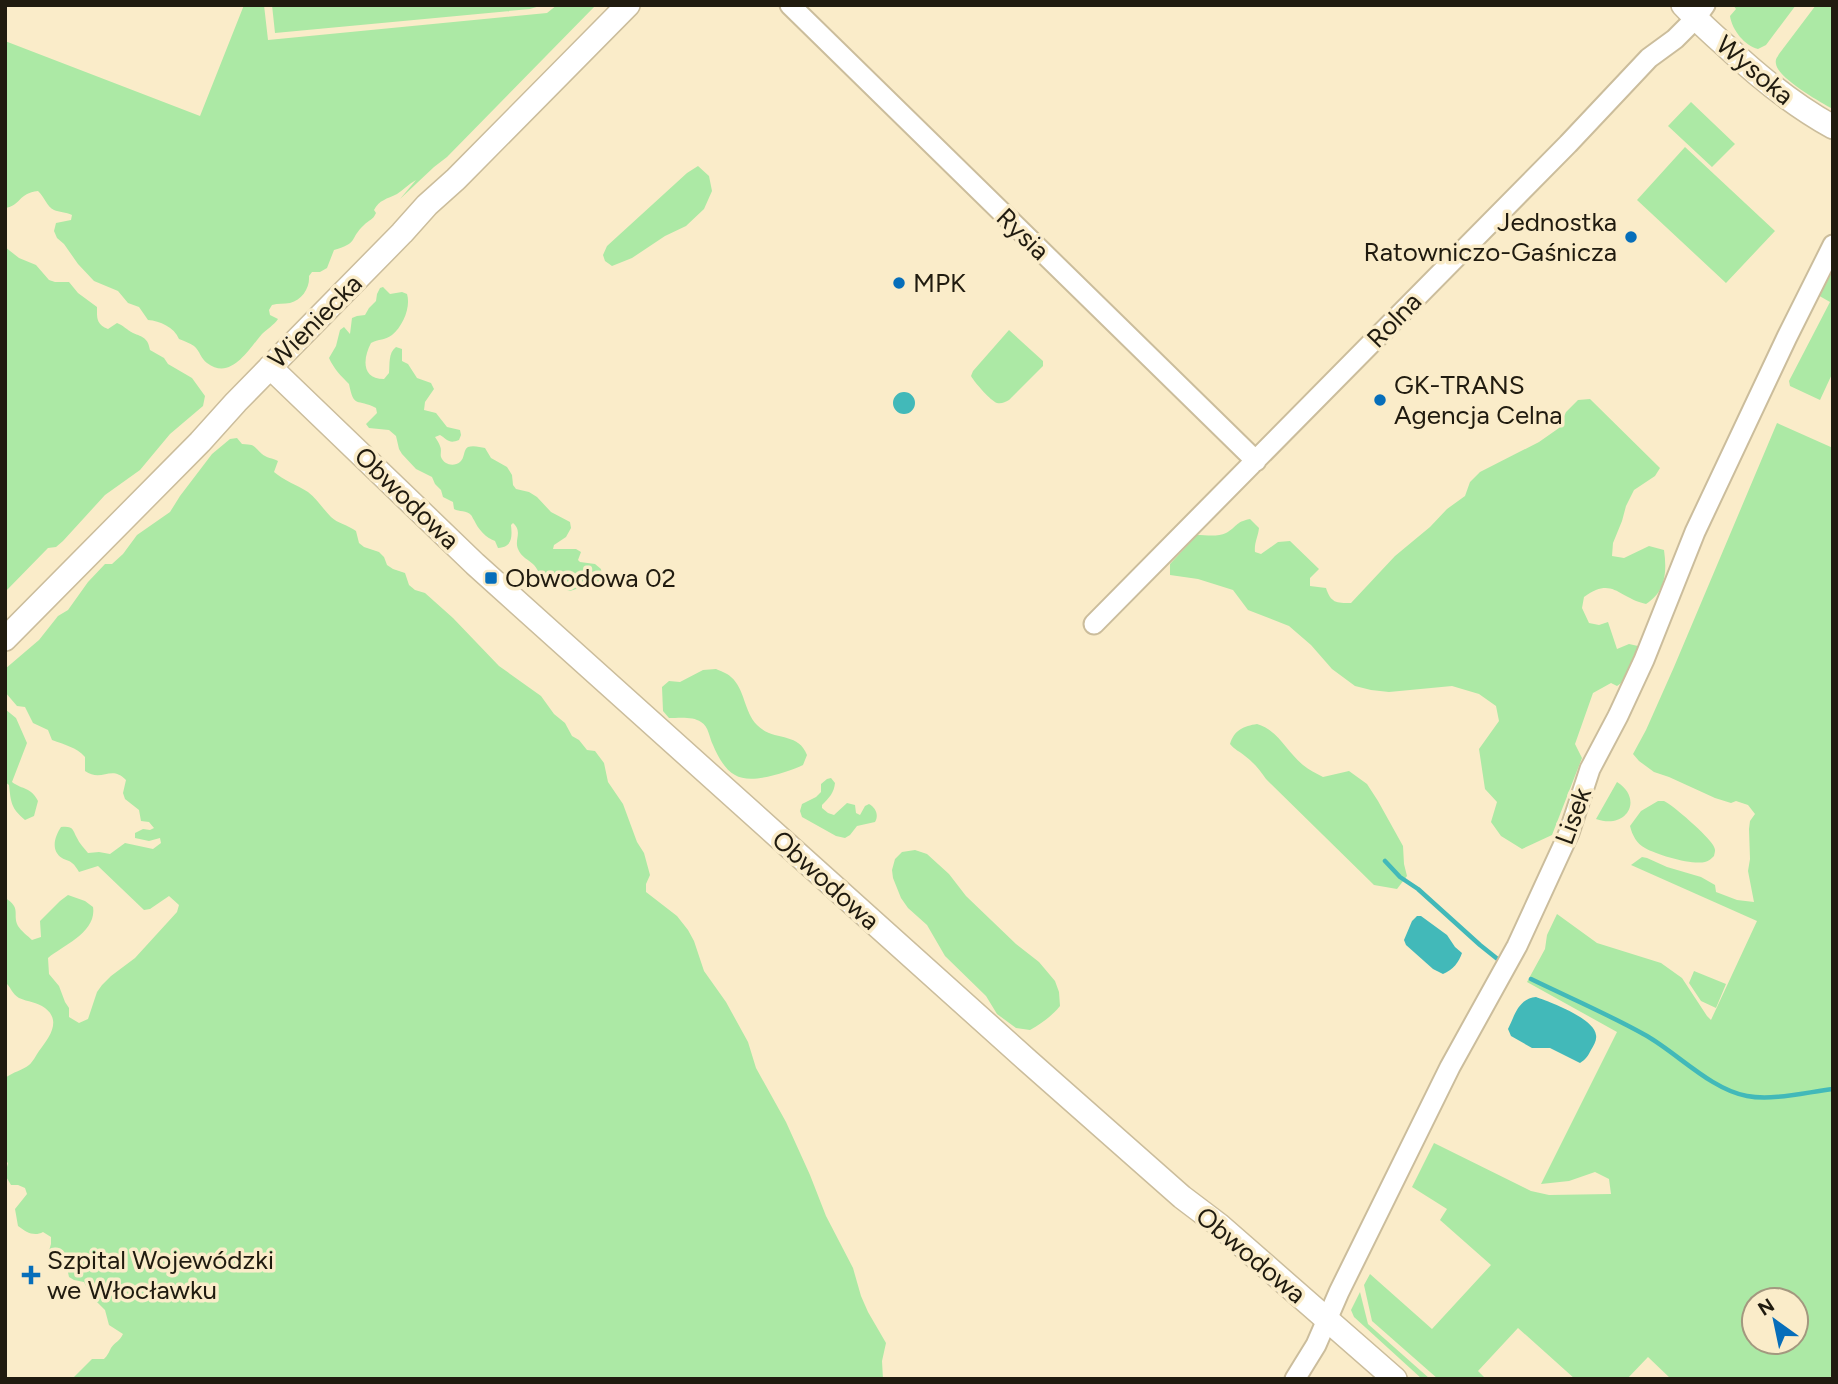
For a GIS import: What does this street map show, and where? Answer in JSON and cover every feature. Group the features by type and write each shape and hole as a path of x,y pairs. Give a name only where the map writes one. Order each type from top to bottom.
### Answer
{"street":[{"name":"Wieniecka","path":"5,639 200,442 427,205 628,5"},
{"name":"Rysia","path":"790,5 1256,461"},
{"name":"Rolna","path":"1094,624 1568,144 1649,58 1675,39 1695,10"},
{"name":"Wysoka","path":"1695,10 1772,87 1833,127"},
{"name":"Lisek","path":"1295,1379 1316,1345 1339,1292 1450,1068 1517,946 1569,833 1590,769 1644,660 1695,532 1833,246"},
{"name":"Obwodowa","path":"270,367 475,564 760,821 1182,1197 1219,1225 1395,1379"}],"green space":[{"path":"244,5 264,5 268,40 547,13 557,5 596,5 447,157 400,199 416,180 378,204 374,217 359,230 351,243 334,250 327,268 312,272 302,296 290,303 272,305 270,315 278,319 245,355 231,366 216,368 203,359 194,346 179,339 166,325 148,320 139,307 128,303 118,291 94,281 78,264 54,231 56,223 71,220 72,215 52,209 38,191 27,194 14,205 5,208 5,41 200,116"},
{"path":"272,5 543,5 530,9 275,33"},
{"path":"1733,5 1796,5 1766,45 1758,49 1748,45 1736,32 1730,16 1736,9"},
{"path":"1816,5 1833,5 1833,109 1791,83 1778,70 1776,64 1779,54"},
{"path":"1691,102 1735,144 1712,167 1668,126"},
{"path":"1685,147 1775,231 1726,283 1637,200"},
{"path":"698,166 709,176 712,191 704,209 686,226 665,236 632,258 612,266 605,261 603,255 607,246"},
{"path":"5,247 19,258 36,265 49,280 69,282 78,293 97,307 97,317 101,325 108,329 117,323 144,338 150,350 192,378 205,396 203,406 170,434 140,470 105,495 63,541 56,547 48,548 5,592"},
{"path":"1833,264 1833,372 1820,400 1790,386 1789,381 1830,302 1816,294"},
{"path":"383,287 390,294 407,294 407,310 400,327 392,335 371,343 366,355 368,372 384,379 389,373 392,352 396,347 402,349 402,361 408,364 417,378 431,383 434,389 425,402 424,410 436,413 447,427 460,430 459,440 453,442 440,435 435,437 441,447 442,460 449,464 458,464 468,447 485,448 491,458 507,467 516,489 529,492 551,512 570,522 571,528 566,537 554,545 553,549 576,549 581,552 578,560 580,562 595,564 601,569 599,582 570,591 540,574 519,552 518,533 513,523 509,543 498,548 495,541 480,530 471,515 454,509 453,502 443,497 432,477 416,469 402,454 396,436 389,430 369,428 366,424 377,413 376,408 355,400 349,384 329,358 336,346 340,330 344,327 350,334 352,318 365,315"},
{"path":"1009,330 1043,361 1043,366 1009,400 997,403 971,376"},
{"path":"1590,399 1660,468 1655,476 1634,490 1613,543 1612,556 1624,558 1649,546 1664,550 1664,580 1658,593 1646,604 1609,588 1602,588 1584,597 1582,608 1589,623 1599,625 1608,622 1617,649 1629,644 1638,646 1627,679 1617,686 1611,683 1593,693 1575,744 1582,758 1552,835 1522,849 1501,836 1491,822 1497,802 1485,789 1479,749 1499,721 1496,706 1479,694 1452,686 1389,692 1355,686 1332,669 1311,645 1289,626 1248,610 1233,590 1198,579 1170,575 1170,564 1197,535 1223,534 1250,519 1259,528 1255,552 1261,554 1278,542 1290,541 1319,569 1310,578 1310,586 1326,588 1335,601 1351,603 1395,556 1465,496 1470,482 1480,472 1539,442 1559,428 1566,412 1578,400"},
{"path":"1777,423 1833,448 1833,1375 1827,1379 1671,1379 1648,1357 1627,1379 1575,1379 1518,1328 1478,1371 1486,1379 1438,1379 1372,1321 1364,1285 1370,1274 1432,1329 1491,1265 1440,1220 1447,1209 1412,1187 1434,1143 1531,1191 1549,1195 1611,1194 1609,1179 1595,1172 1569,1181 1541,1184 1617,1032 1527,982 1545,949 1547,935 1557,914 1597,943 1661,963 1682,978 1711,1020 1757,921 1631,865 1642,857 1647,858 1701,877 1715,885 1716,892 1737,900 1754,902 1748,871 1749,829 1755,814 1748,805 1715,798 1654,772 1639,761 1633,754 1646,730"},
{"path":"237,438 242,444 254,446 264,455 278,461 274,472 308,492 333,519 356,531 359,543 379,552 387,565 405,573 409,585 425,593 499,666 541,696 554,714 565,723 572,736 587,750 595,751 604,763 608,782 623,804 637,842 644,853 650,875 646,892 677,916 688,930 704,971 726,1002 748,1042 756,1068 786,1122 826,1216 853,1268 868,1312 886,1343 882,1361 883,1379 72,1379 92,1359 104,1359 123,1334 109,1325 105,1310 91,1296 84,1282 69,1277 64,1254 48,1254 51,1237 43,1232 30,1233 18,1226 15,1209 27,1194 25,1188 11,1185 5,1175 8,1163 5,1160 5,1078 30,1064 50,1035 53,1018 39,1004 15,995 5,982 5,898 15,908 18,926 32,940 41,937 40,921 68,895 93,907 93,916 85,931 48,958 49,974 59,986 69,1008 69,1017 79,1023 88,1019 102,985 135,958 177,912 179,905 169,896 144,910 98,866 79,872 70,861 58,855 55,843 61,827 72,829 88,853 110,854 125,843 153,849 161,843 160,838 149,841 135,838 135,833 154,828 149,822 141,821 139,810 125,799 123,793 126,780 116,774 96,775 85,771 85,757 82,754 52,740 48,730 33,723 25,707 17,706 5,692 5,669 39,640 58,616 68,610 105,564 112,564 137,535 170,512 212,454 230,439"},
{"path":"716,669 728,674 736,682 749,714 757,725 771,733 792,739 803,748 807,755 803,765 760,778 742,778 731,773 722,762 704,724 690,718 669,718 663,711 662,687 669,681 680,682 703,670"},
{"path":"5,709 16,718 27,743 12,782 30,791 38,801 34,816 25,820 14,808 9,785 5,782"},
{"path":"1257,724 1271,731 1305,767 1323,777 1349,771 1367,784 1403,846 1407,876 1397,889 1374,885 1248,758 1230,744 1240,730"},
{"path":"831,778 835,783 834,790 822,808 834,815 847,803 855,805 856,813 860,815 869,804 876,812 875,822 857,826 845,838 836,836 802,817 802,804 816,797 821,792 821,784"},
{"path":"1617,782 1629,796 1628,811 1616,820 1596,819"},
{"path":"1658,801 1668,803 1710,841 1715,849 1710,860 1699,863 1683,861 1657,854 1640,844 1630,826 1641,811"},
{"path":"915,850 927,854 949,874 966,896 1039,962 1055,981 1060,1006 1046,1020 1030,1030 1016,1028 997,1014 986,996 945,956 927,925 908,908 901,898 892,870 895,859 902,852"},
{"path":"1694,971 1726,984 1716,1008 1701,1001 1689,983"},
{"path":"1360,1292 1368,1324 1430,1379 1422,1379 1354,1317 1351,1310"}],"water":[{"path":"904,392 912,395 915,403 912,411 904,414 896,411 893,403 896,395"},
{"path":"1417,916 1421,916 1447,935 1462,953 1455,965 1443,974 1433,969 1406,945 1404,940"},
{"path":"1536,997 1580,1017 1593,1029 1595,1042 1588,1056 1580,1063 1550,1048 1532,1048 1511,1036 1508,1029 1518,1008 1525,1001"}],"waterway":[{"path":"1385,861 1400,877 1418,889 1500,961"},
{"path":"1531,979 1647,1036 1708,1079 1734,1092 1768,1097 1833,1089"}],"place":[{"name":"Jednostka Ratowniczo-Gaśnicza","path":"1631,237"},
{"name":"MPK","path":"899,283"},
{"name":"GK-TRANS Agencja Celna","path":"1380,400"},
{"name":"Obwodowa 02","path":"491,578"},
{"name":"Szpital Wojewódzki we Włocławku","path":"31,1275"}]}
